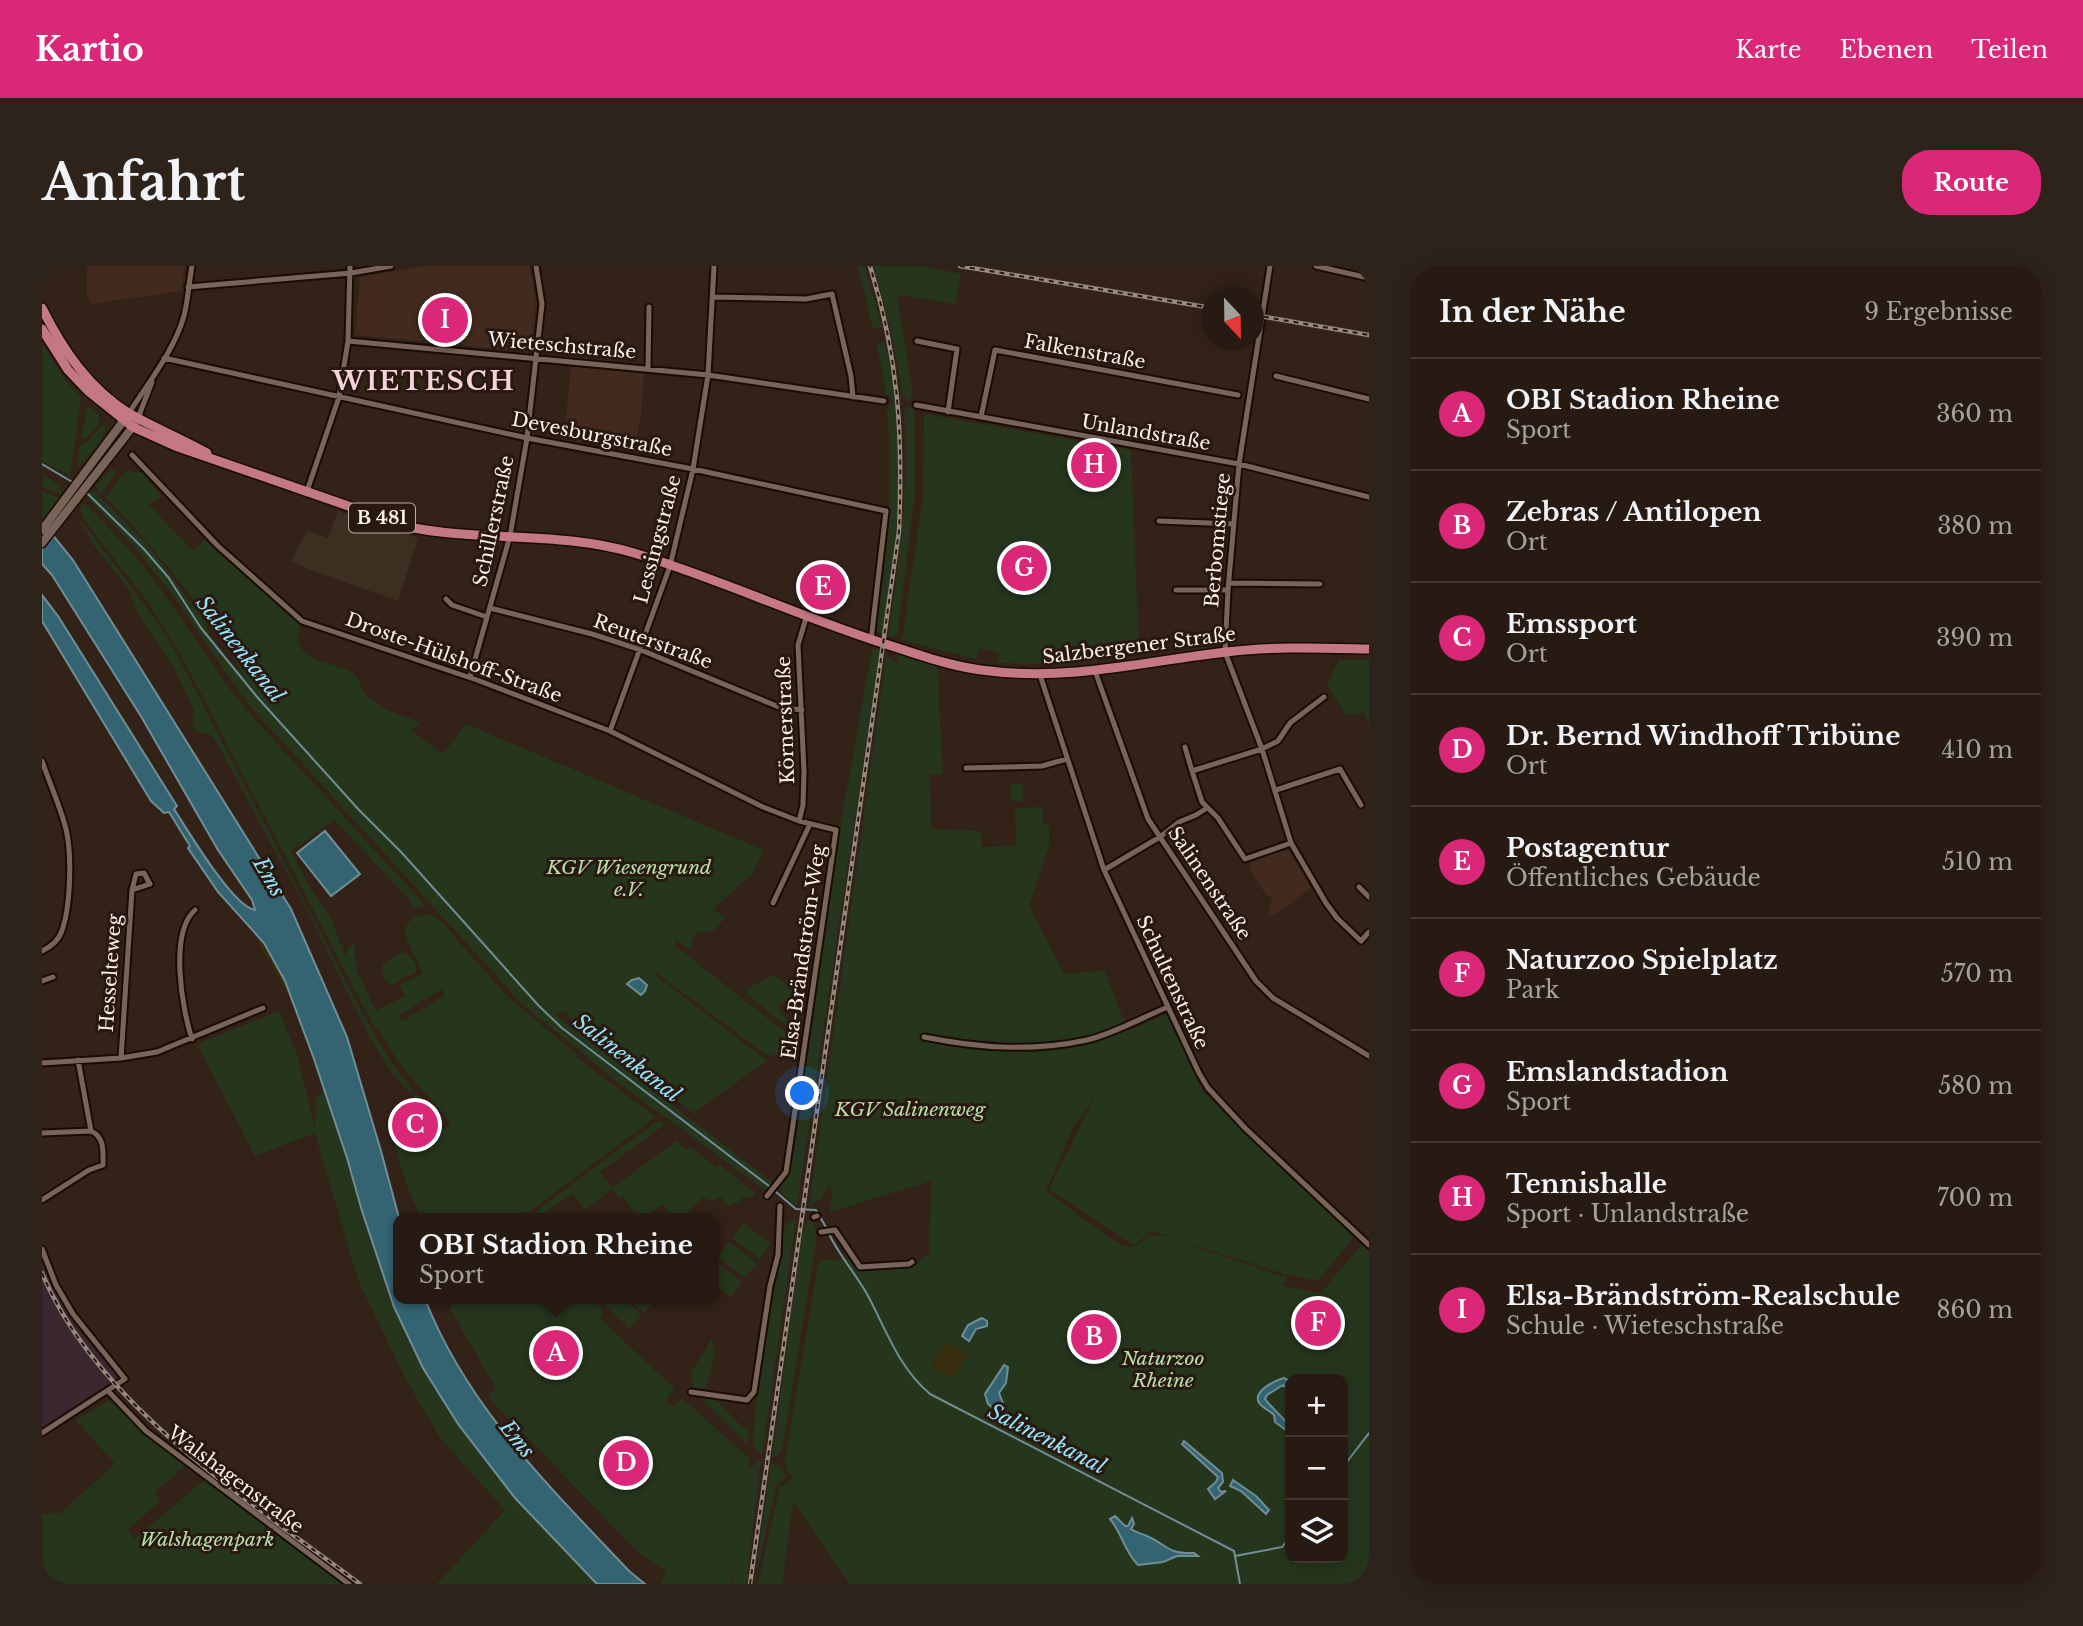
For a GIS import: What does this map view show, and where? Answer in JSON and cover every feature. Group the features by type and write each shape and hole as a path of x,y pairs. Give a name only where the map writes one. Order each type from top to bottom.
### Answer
{"main road":[{"name":"Salzbergener Straße","path":"42,309 59,341 88,380 130,417 132,427 175,446 409,527 446,533 592,544 635,554 806,618 965,668 1040,675 1095,671 1225,652 1265,649 1369,649"},
{"name":"Salzbergener Straße","path":"42,329 75,377 95,398 230,465"},
{"path":"42,543 130,417"},
{"path":"42,530 132,427"}],"street":[{"path":"130,417 164,358 184,316 192,266"},
{"path":"188,286 391,266"},
{"name":"Schillerstraße","path":"470,677 510,536 527,438 542,304 536,266"},
{"name":"Lessingstraße","path":"610,731 670,566 693,469 708,375 714,266"},
{"name":"Berbomstiege","path":"1225,652 1239,464 1270,266"},
{"path":"1316,266 1369,278"},
{"path":"307,491 339,397 348,341 350,269"},
{"path":"713,297 768,300 806,299 832,294 851,376 853,397"},
{"name":"Wieteschstraße","path":"648,369 649,307"},
{"name":"Wieteschstraße","path":"348,341 708,375 884,401"},
{"path":"917,341 957,349 948,412"},
{"name":"Falkenstraße","path":"981,417 995,350 1238,395"},
{"name":"Devesburgstraße","path":"164,358 527,438 693,469 886,511 871,640"},
{"path":"130,417 156,372"},
{"path":"1276,376 1369,399"},
{"name":"Unlandstraße","path":"916,405 1239,464 1369,497"},
{"name":"Droste-Hülshoff-Straße","path":"132,455 218,546 302,621 470,677 610,731 763,807 799,821 836,830"},
{"path":"1160,520 1233,524"},
{"path":"1176,590 1320,584"},
{"name":"Schillerstraße","path":"446,599 452,605 487,617"},
{"name":"Reuterstraße","path":"490,608 592,634 640,650 779,707 802,710"},
{"name":"Körnerstraße","path":"799,821 803,805 804,771 798,645 806,618"},
{"path":"1225,652 1262,749 1291,843 1337,918 1361,941 1369,932"},
{"name":"Salinenstraße","path":"1095,671 1148,818 1256,981 1273,998 1369,1056"},
{"name":"Schultenstraße","path":"1040,675 1104,870 1208,1088 1245,1128 1369,1245"},
{"path":"1192,771 1262,749 1278,741 1290,723 1324,696"},
{"path":"1185,747 1202,802 1218,818 1245,859 1291,843"},
{"path":"966,768 1042,766 1068,759"},
{"path":"42,761 66,831 68,899 61,933 56,941 42,951"},
{"path":"1276,790 1340,769 1361,806"},
{"path":"1104,870 1160,837 1179,822 1196,816 1207,808"},
{"path":"774,903 810,824"},
{"name":"Elsa-Brändström-Weg","path":"767,1196 786,1172 836,830"},
{"path":"1359,887 1369,897"},
{"name":"Hesselteweg","path":"121,1058 132,890"},
{"path":"192,1039 180,990 180,960 186,920 195,910"},
{"path":"42,981 53,977"},
{"path":"924,1037 1002,1049 1041,1047 1089,1040 1168,1007"},
{"path":"42,1063 121,1058 157,1052 263,1008"},
{"path":"78,1060 91,1131"},
{"path":"42,1133 91,1131 97,1134 102,1140 103,1165 89,1170 42,1200"},
{"path":"691,1392 747,1400 754,1392 770,1286 778,1255 780,1206"},
{"path":"826,1231 838,1233 860,1267 912,1262"},
{"path":"42,1249 73,1314 125,1380 42,1433"},
{"name":"Walshagenstraße","path":"109,1392 146,1431 349,1584"}],"shaded area":[{"path":"87,266 185,266 181,291 92,304 87,296"},
{"path":"426,266 530,266 536,304 531,352 355,335 360,277"},
{"path":"571,366 644,373 641,414 634,452 564,439"},
{"path":"338,511 418,538 398,601 291,561 307,531 328,538"},
{"path":"1289,851 1311,888 1278,913 1267,916 1272,899 1267,896 1252,873 1250,865 1254,859"},
{"path":"42,1258 67,1312 83,1336 118,1377 42,1429"}],"green space":[{"path":"858,266 864,266 882,327 873,329"},
{"path":"873,266 919,266 961,274 955,304 897,295 913,397 907,401 903,396 890,326"},
{"path":"885,342 897,410 899,474 892,573 883,635 875,630 886,547 890,464 887,408 892,404 892,399 886,394 877,344"},
{"path":"42,344 66,381 81,397 70,476 42,461"},
{"path":"88,406 98,414 100,424 84,440 81,437"},
{"path":"908,406 914,409 915,492 898,632 893,637 888,636 902,524 904,411"},
{"path":"924,414 1131,450 1139,655 1063,665 998,663 999,652 979,649 976,659 902,640 923,497"},
{"path":"104,423 106,428 102,438 77,469 80,445 88,441"},
{"path":"112,469 116,472 101,494 95,486"},
{"name":"KGV Wiesengrund e.V.","path":"126,471 142,473 161,496 149,505 193,551 204,540 301,625 297,634 305,653 311,658 352,672 371,700 392,712 421,722 411,731 443,754 466,724 763,850 753,873 710,912 714,910 726,917 712,932 699,931 691,941 693,948 689,950 677,940 673,944 795,1040 775,1055 768,1056 655,972 654,974 767,1061 693,1113 591,1037 564,1012 556,1015 773,1183 770,1189 765,1190 625,1088 522,1004 248,704 172,594 132,544 90,501 88,497 94,491 147,544 204,620 208,626 206,629 226,658 245,677 215,629 181,583 144,539 106,497"},
{"path":"42,474 63,487 61,494 42,487"},
{"path":"42,491 59,498 42,520"},
{"path":"83,503 151,576 250,714 422,902 423,908 413,907 410,900 334,820 291,851 308,885 332,920 345,956 348,947 355,946 356,969 376,1011 405,996 400,985 423,973 407,941 405,929 418,915 433,916 438,918 505,994 577,1055 576,1057 654,1116 653,1119 530,1211 419,1213 401,1168 391,1117 416,1094 419,1097 415,1104 420,1101 444,1129 450,1126 447,1118 399,1063 378,1030 380,1027 375,1028 373,1025 183,659 148,602 82,517 80,507","holes":["442,989 444,996 402,1021 398,1016"]},
{"path":"79,521 140,598 172,645 367,1022 394,1066 414,1091 411,1093 393,1075 370,1038 308,912 213,736 196,731 192,724 194,710 174,668 136,610 129,590"},
{"path":"872,649 880,650 797,1206 779,1189 787,1178 794,1154 840,828"},
{"path":"885,653 896,664 898,653 937,666 943,774 929,775 932,829 981,831 982,847 1016,846 1015,808 1043,807 1043,824 1049,825 1049,845 1029,906 1064,974 1104,970 1128,1031 1167,1014 1203,1092 1354,1236 1318,1281 1281,1273 1152,1231 1134,1245 1049,1189 1095,1097 1073,1127 1046,1191 1111,1239 1122,1244 1131,1247 1139,1244 1147,1236 1166,1236 1287,1276 1283,1286 1321,1293 1362,1244 1369,1251 1369,1584 850,1584 793,1501 782,1584 758,1584 780,1487 793,1479 785,1460 819,1260 853,1259 860,1271 911,1268 929,1254 931,1181 830,1212 832,1190 828,1185 821,1199 809,1206","holes":["922,1035 1041,1050 982,1050 924,1040"]},
{"path":"1339,660 1369,660 1369,726 1363,712 1346,715 1327,684"},
{"path":"1022,784 1023,801 1011,801 1010,785"},
{"path":"405,952 414,961 416,972 390,985 383,976 382,965"},
{"path":"774,975 785,984 794,985 797,991 790,1000 778,1004 780,1012 793,1025 793,1031 746,994 746,989"},
{"path":"279,1011 297,1055 315,1128 316,1098 324,1089 384,1281 412,1347 433,1385 456,1421 509,1489 597,1584 437,1584 505,1510 441,1439 404,1376 358,1280 315,1133 255,1156 197,1044"},
{"path":"656,1122 665,1123 600,1172 612,1188 677,1141 686,1150 690,1147 717,1168 720,1165 755,1193 751,1199 743,1196 740,1201 728,1207 721,1197 711,1201 702,1197 688,1213 669,1213 663,1204 650,1213 635,1213 623,1197 620,1199 612,1189 585,1210 572,1193 544,1213 534,1213 535,1212"},
{"path":"807,1219 815,1225 816,1241 783,1447 777,1456 772,1457 803,1230"},
{"path":"796,1220 762,1455 753,1448 764,1333 782,1254 782,1233 786,1224"},
{"path":"743,1223 771,1243 760,1259 732,1238"},
{"path":"729,1242 757,1263 745,1278 719,1256"},
{"path":"719,1264 742,1282 731,1297 719,1288"},
{"path":"598,1304 604,1311 600,1319 675,1389 665,1401 674,1407 682,1398 750,1459 748,1471 758,1461 761,1462 746,1584 733,1584 733,1574 731,1584 661,1584 666,1570 639,1553 488,1397 496,1388 450,1309 452,1305"},
{"path":"603,1304 630,1304 642,1315 629,1328"},
{"path":"634,1304 652,1304 644,1313"},
{"path":"712,1339 713,1364 705,1388 700,1391 693,1386 691,1372"},
{"path":"700,1397 715,1399 749,1431 748,1445"},
{"name":"Walshagenpark","path":"110,1400 145,1433 186,1465 154,1493 160,1501 127,1530 135,1539 205,1479 345,1584 42,1584 42,1515 60,1513 115,1464 76,1420"},
{"path":"771,1462 781,1467 786,1477 776,1486 756,1568"}],"sand":[{"path":"260,939 285,981 296,1012 274,972 272,963 258,943"},
{"path":"946,1341 968,1354 953,1379 931,1366"}],"water":[{"name":"Ems","path":"42,522 73,560 291,909 347,1037 398,1213 393,1213 393,1304 314,1059 285,981 264,943 218,892 188,848 190,846 169,812 164,813 151,801 42,621 42,595 58,616 177,806 174,809 200,849 235,896 255,910 252,900 218,850 142,718 52,575 42,564"},
{"path":"325,831 360,874 331,896 297,853"},
{"path":"639,978 647,985 641,995 627,984"},
{"path":"393,1304 427,1304 443,1338 487,1411 570,1509 629,1571 645,1584 597,1584 515,1498 458,1424 423,1368"},
{"path":"982,1318 987,1321 987,1326 976,1329 969,1341 962,1336 968,1325"},
{"path":"1004,1365 1008,1367 1006,1383 999,1393 1003,1403 994,1409 988,1404 985,1394"},
{"path":"1285,1378 1285,1387 1283,1385 1265,1399 1285,1421 1285,1429 1275,1422 1274,1415 1258,1400 1261,1391 1275,1381"},
{"path":"1184,1441 1222,1473 1223,1482 1218,1488 1221,1492 1226,1491 1215,1499 1208,1489 1218,1477 1182,1444"},
{"path":"1233,1480 1256,1496 1269,1510 1266,1514 1241,1491 1230,1486"},
{"path":"1115,1516 1125,1526 1128,1526 1132,1518 1134,1524 1131,1529 1169,1549 1198,1556 1177,1556 1163,1562 1138,1565 1110,1519"}],"waterway":[{"name":"Salinenkanal","path":"42,464 74,483"},
{"name":"Salinenkanal","path":"87,493 143,548 168,577 201,628 258,698 539,1006 562,1028 796,1209 816,1210 827,1229"},
{"name":"Salinenkanal","path":"829,1234 867,1294 901,1360 930,1394 1234,1551 1240,1584"},
{"path":"1348,1460 1369,1433"},
{"path":"1235,1556 1282,1547 1285,1543"}],"railway":[{"path":"750,1584 899,531 897,397 887,333 870,266"},
{"path":"960,266 1201,306"},
{"path":"1264,317 1369,335"},
{"path":"42,1273 67,1321 99,1366 138,1408 225,1484 360,1584"}],"place":[{"name":"Elsa-Brändström-Realschule","path":"445,320"},
{"name":"Tennishalle","path":"1094,465"},
{"name":"Emslandstadion","path":"1024,568"},
{"name":"Postagentur","path":"823,587"},
{"name":"Emssport","path":"415,1125"},
{"name":"Naturzoo Spielplatz","path":"1318,1323"},
{"name":"Zebras / Antilopen","path":"1094,1337"},
{"name":"OBI Stadion Rheine","path":"556,1353"},
{"name":"Dr. Bernd Windhoff Tribüne","path":"626,1463"}],"district":[{"name":"WIETESCH","path":"424,381"}],"park label":[{"name":"KGV Salinenweg","path":"910,1109"},
{"name":"Naturzoo Rheine","path":"1163,1369"}]}
